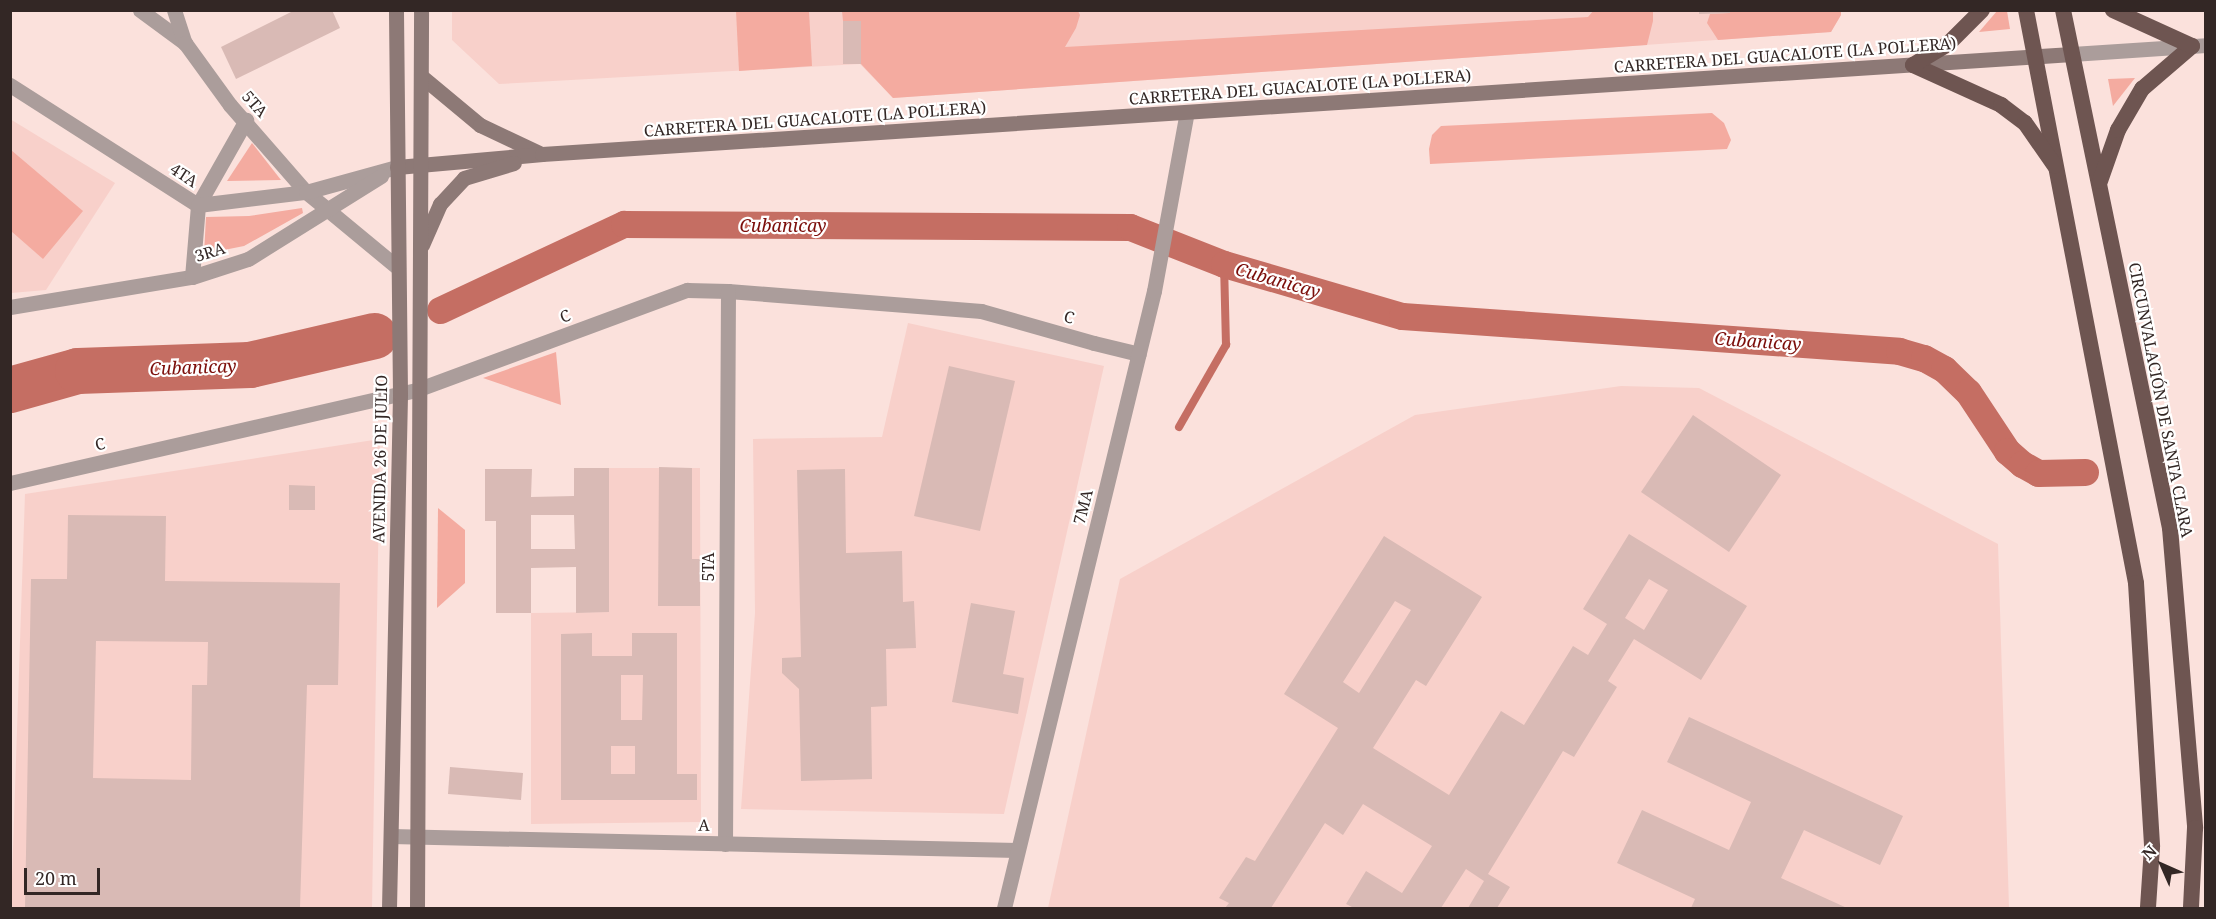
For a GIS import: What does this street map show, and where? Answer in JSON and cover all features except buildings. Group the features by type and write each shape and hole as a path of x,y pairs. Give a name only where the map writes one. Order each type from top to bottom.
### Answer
{"highway":[{"path":"1914,65 1948,44 1982,10"},
{"path":"2026,10 2060,173 2136,583 2152,847 2148,909"},
{"name":"CIRCUNVALACIÓN DE SANTA CLARA","path":"2063,10 2170,528 2195,828 2191,909"},
{"path":"2099,182 2118,130 2142,89 2199,45 2114,10"},
{"path":"1914,65 1970,90 2009,111 2025,123 2060,173"}],"main road":[{"name":"AVENIDA 26 DE JULIO","path":"389,909 400,394 396,10"},
{"path":"417,909 421,10"},
{"name":"CARRETERA DEL GUACALOTE (LA POLLERA)","path":"397,167 542,154 2072,54"},
{"path":"421,76 480,125 542,154"},
{"path":"420,251 440,204 464,178 542,154"}],"street":[{"path":"140,10 185,43"},
{"name":"5TA","path":"174,10 185,43 230,105 246,120 306,192 398,268"},
{"name":"CARRETERA DEL GUACALOTE (LA POLLERA)","path":"2072,54 2199,45"},
{"name":"4TA","path":"10,85 198,205 306,192 397,167"},
{"name":"7MA","path":"1004,909 1154,291 1187,112"},
{"path":"192,277 198,205 246,120"},
{"name":"3RA","path":"10,307 192,277 248,259 397,167"},
{"name":"C","path":"10,483 419,389 687,290 728,291 981,311 1139,354"},
{"name":"5TA","path":"725,844 728,291"},
{"name":"A","path":"391,836 1017,850"}],"shaded area":[{"path":"452,10 1841,10 1841,15 1831,32 893,98 860,64 499,84 452,40"},
{"path":"1594,10 1653,11 1647,45 893,98 861,64 861,21 843,21 842,11 1078,11 1080,15 1076,28 1065,47 1588,17"},
{"path":"736,11 809,11 812,66 739,71"},
{"path":"1730,11 1841,11 1841,15 1831,32 1718,40 1707,23 1710,14 1729,13"},
{"path":"1997,11 2007,11 2010,29 1979,32"},
{"path":"2135,78 2113,106 2108,79"},
{"path":"1712,113 1724,123 1731,140 1727,149 1430,164 1429,149 1432,135 1441,126"},
{"path":"10,119 115,183 46,290 11,293"},
{"path":"252,143 281,180 227,181"},
{"path":"11,150 83,211 43,259 11,231"},
{"path":"302,208 303,213 244,246 204,254 206,217 249,216"},
{"path":"908,323 1104,366 1004,814 741,809 755,613 753,439 882,437"},
{"path":"556,352 561,405 483,378"},
{"path":"1621,386 1699,388 1998,544 2009,908 1048,908 1120,579 1415,415"},
{"path":"380,439 372,908 11,908 25,494"},
{"path":"609,468 700,468 701,822 531,824 531,613 609,612"},
{"path":"438,508 465,530 465,583 437,608"}],"waterway":[{"name":"Cubanicay","path":"440,310 624,224 1130,227 1224,264 1402,316 1899,351 1924,358 1944,369 1968,392 2007,451 2022,464 2038,473 2085,472"},
{"path":"1179,427 1226,345 1224,264"},
{"name":"Cubanicay","path":"10,390 78,371 250,365 375,336"}]}
